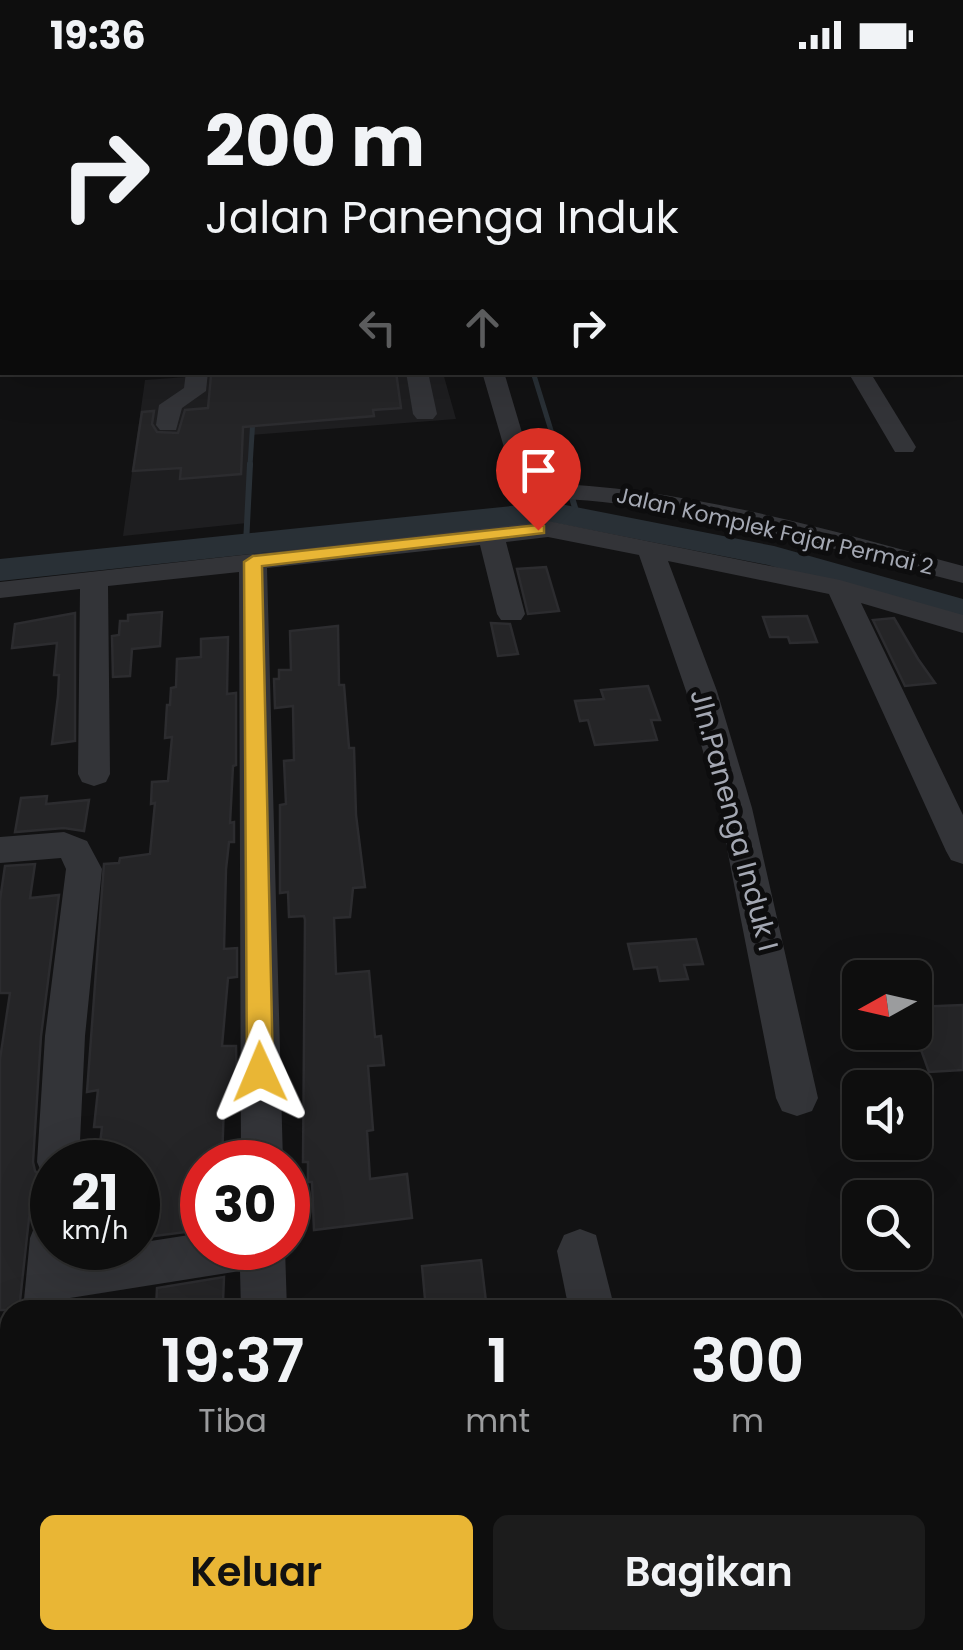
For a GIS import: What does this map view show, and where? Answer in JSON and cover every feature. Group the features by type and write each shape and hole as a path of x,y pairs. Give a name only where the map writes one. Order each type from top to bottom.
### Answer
{"street":[{"path":"168,425 171,405 195,391 198,375"},
{"path":"418,375 425,414"},
{"path":"494,375 533,512 576,532 840,588 963,624"},
{"path":"861,375 904,447"},
{"name":"Jalan Komplek Fajar Permai 2","path":"533,512 587,490 645,498 963,574"},
{"path":"0,590 491,535 533,512"},
{"path":"491,535 511,614"},
{"name":"Jln.Panenga Induk I","path":"650,547 707,709 733,797 767,934 798,1098"},
{"path":"253,562 262,1140"},
{"path":"94,580 94,774"},
{"path":"840,588 963,851"},
{"path":"0,850 64,846 75,850 84,869 65,1036 59,1140"},
{"path":"580,1251 590,1300"},
{"path":"49,1276 180,1257"},
{"path":"263,1270 264,1300"}],"shaded area":[{"path":"214,375 444,375 456,419 252,435 247,523 123,536 145,380"}],"building":[{"path":"396,375 401,408 373,410 374,416 243,427 241,474 180,479 181,468 133,471 142,412 154,411 152,424 157,432 178,433 185,410 208,408 211,376"},
{"path":"546,567 559,611 528,614 517,569"},
{"path":"162,612 160,646 132,649 130,676 113,677 112,636 119,635 120,621 128,621 128,615"},
{"path":"75,613 75,741 52,744 58,696 59,675 54,675 57,643 12,648 15,624"},
{"path":"807,616 817,642 790,643 788,637 770,637 763,617"},
{"path":"894,618 935,683 905,686 873,620"},
{"path":"491,623 510,624 518,654 498,656"},
{"path":"338,626 339,685 344,685 349,748 354,748 356,815 365,887 353,888 350,917 334,918 336,974 369,971 375,1037 381,1036 384,1065 368,1066 373,1130 367,1131 370,1179 407,1174 412,1218 314,1230 310,1140 303,1140 305,920 304,916 289,917 288,892 280,893 280,805 286,804 284,761 294,760 293,706 275,708 274,679 279,679 279,670 291,670 290,631"},
{"path":"228,637 227,694 236,693 236,765 230,823 234,822 234,842 229,842 226,869 224,949 237,948 237,977 228,978 222,1046 236,1046 237,1100 224,1102 223,1140 180,1140 180,1233 160,1235 160,1140 101,1140 102,1127 94,1127 98,1090 87,1092 104,864 150,854 155,803 151,804 152,782 168,781 172,737 165,738 167,705 171,688 176,687 177,659 201,657 201,639"},
{"path":"648,686 660,720 651,720 657,740 595,745 588,720 580,721 575,701 604,699 601,690"},
{"path":"47,796 46,804 89,800 84,831 64,828 15,832 21,798"},
{"path":"35,864 30,898 59,895 41,1036 34,1140 30,1140 30,1209 20,1300 0,1300 0,1059 10,993 0,993 0,900 5,866"},
{"path":"696,939 703,964 684,965 688,979 660,981 657,967 634,969 628,944"},
{"path":"963,1005 963,1070 928,1070 921,1050 932,1050 932,1006"},
{"path":"481,1260 486,1300 425,1300 422,1266"},
{"path":"224,1277 223,1300 156,1300 157,1288"}],"waterway":[{"path":"534,375 562,466"},
{"path":"250,466 253,418"},
{"path":"246,544 250,464"},
{"path":"561,464 567,482"},
{"path":"572,498 578,517"},
{"path":"0,570 550,512 774,556 963,611"},
{"path":"0,573 340,542 517,514"}],"route":[{"path":"260,1072 253,562 538,530"}]}
